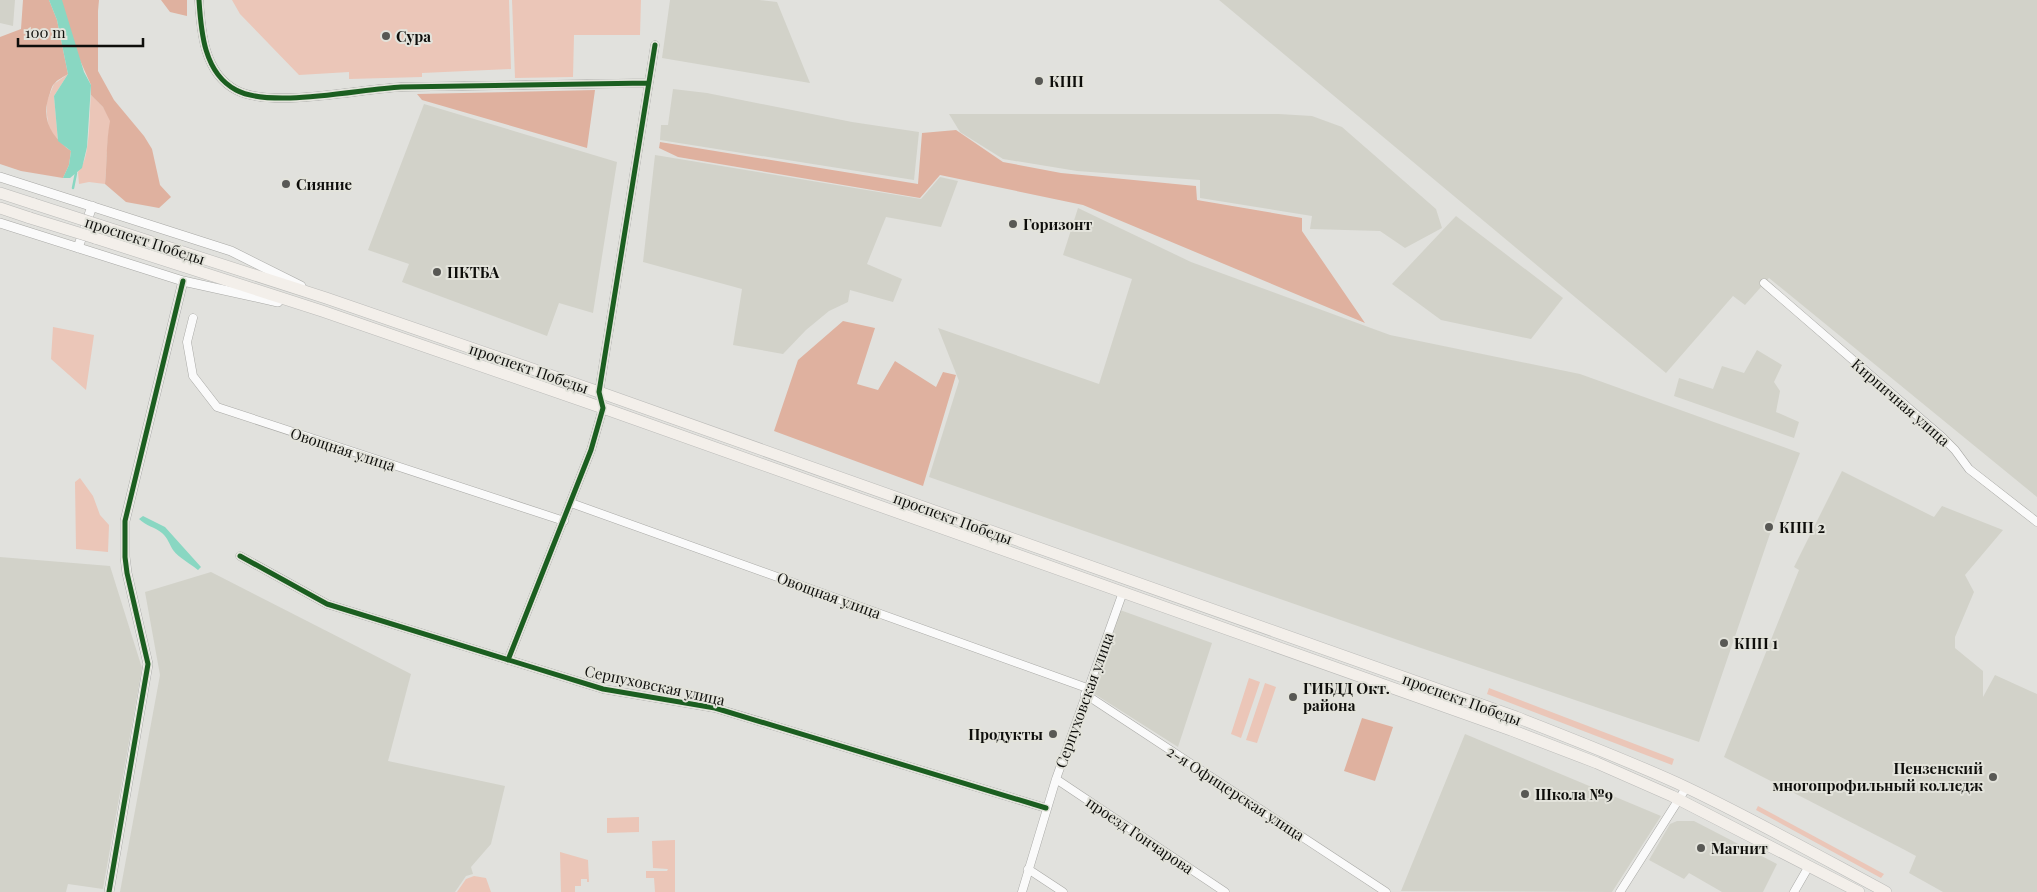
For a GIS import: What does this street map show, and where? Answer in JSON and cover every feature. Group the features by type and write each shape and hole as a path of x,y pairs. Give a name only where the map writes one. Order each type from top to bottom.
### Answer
{"main road":[{"name":"проспект Победы","path":"0,194 326,298 599,392 1516,717 1602,751 1686,788 1886,892"},
{"name":"проспект Победы","path":"0,208 322,311 603,408 1511,730 1597,763 1680,800 1859,892"}],"street":[{"path":"199,0 207,58 218,77 236,91 258,96 302,97 399,88 648,83"},
{"path":"508,660 591,450 603,408 599,392 655,45"},
{"path":"0,177 231,251 326,298"},
{"path":"34,234 48,192"},
{"path":"78,248 92,206"},
{"path":"0,223 184,281 322,311"},
{"path":"109,892 148,664 127,573 125,521 184,281"},
{"name":"Кирпичная улица","path":"1764,283 1942,437 1955,450 1969,470 2037,522"},
{"name":"Овощная улица","path":"192,318 187,342 193,376 217,407 564,521"},
{"name":"Овощная улица","path":"571,502 1086,691"},
{"name":"Серпуховская улица","path":"240,556 327,604 603,689 715,708 1046,808"},
{"name":"Серпуховская улица","path":"1022,892 1046,808 1086,691 1123,592"},
{"name":"2-я Офицерская улица","path":"1086,691 1386,892"},
{"name":"проезд Гончарова","path":"1056,779 1225,892"},
{"path":"1620,892 1686,788"},
{"path":"1794,892 1809,866"},
{"path":"1028,869 1063,892"}],"shaded area":[{"path":"0,0 15,0 13,26 0,23"},
{"path":"23,0 49,0 57,20 68,74 53,85 46,111 49,126 53,133 71,151 69,165 63,178 21,171 0,164 0,37 21,29"},
{"path":"49,0 62,0 84,72 91,85 87,147 82,168 70,178 63,178 69,165 71,151 58,141 54,96 68,74 57,20"},
{"path":"61,0 99,0 98,71 114,100 144,136 152,149 160,185 171,197 159,208 126,202 105,184 110,121 103,107 91,95 91,85 79,58"},
{"path":"161,0 187,0 187,16 170,12"},
{"name":"Сура","path":"232,0 509,0 511,69 422,73 422,77 349,79 349,72 299,75 240,14"},
{"path":"512,0 641,0 640,35 574,35 573,77 515,78"},
{"path":"670,0 759,0 777,2 810,83 662,58"},
{"path":"1219,0 2037,0 2037,497 1769,278 1745,305 1733,296 1666,373"},
{"path":"68,74 54,96 58,141 49,129 47,101 54,84"},
{"path":"673,89 707,93 852,122 919,132 914,180 660,140 661,125 668,125"},
{"path":"595,90 587,148 422,100 417,94"},
{"path":"91,95 103,107 111,121 107,145 105,184 89,182 79,184 78,172 85,157 89,136"},
{"name":"ПКТБА","path":"424,104 617,162 593,313 559,303 547,336 402,282 409,264 368,250"},
{"path":"949,114 1279,114 1312,116 1342,127 1436,209 1442,228 1405,248 1380,231 1310,229 1312,216 1200,198 1200,180 1077,171 1003,159 960,132"},
{"path":"956,130 1003,162 1061,173 1196,186 1197,200 1302,218 1302,231 1365,323 1083,205 940,175 920,198 678,157 659,148 660,142 918,184 922,133"},
{"path":"655,155 921,199 940,177 958,181 941,227 886,217 867,264 902,279 893,302 850,290 848,302 829,311 806,330 783,354 733,345 742,289 643,262"},
{"path":"1078,208 1191,262 1390,335 1580,374 1800,453 1774,522 1699,742 1421,648 929,477 959,381 938,328 1099,384 1132,279 1063,255"},
{"path":"1456,216 1563,298 1531,339 1441,320 1392,284"},
{"path":"843,321 875,328 857,384 878,390 895,361 936,387 943,372 956,375 923,486 774,431 798,360"},
{"path":"53,327 94,335 86,390 51,359"},
{"path":"1757,350 1782,365 1774,382 1780,391 1776,412 1799,422 1794,438 1674,396 1679,378 1713,389 1722,366 1744,373"},
{"path":"1842,471 1934,517 1942,506 2003,530 1965,575 1974,592 1955,637 1955,648 1983,671 1983,697 1995,675 2037,694 2037,892 1943,892 1909,873 1916,856 1724,757 1799,570 1794,567"},
{"path":"80,478 93,496 100,515 109,525 108,552 76,549 75,482"},
{"path":"143,516 165,527 201,567 198,570 178,556 162,533 139,519"},
{"path":"0,557 110,566 142,668 103,889 68,884 66,892 0,892"},
{"path":"211,572 411,674 388,761 505,786 491,844 471,867 473,874 466,876 455,892 120,892 160,675 145,592"},
{"path":"1120,610 1212,643 1178,747 1093,693"},
{"path":"1249,678 1260,682 1241,738 1231,734"},
{"path":"1265,683 1276,687 1257,743 1246,740"},
{"path":"1489,688 1674,759 1672,765 1487,694"},
{"path":"1362,718 1393,727 1375,781 1344,771"},
{"name":"Школа №9","path":"1465,734 1661,816 1612,892 1401,891"},
{"path":"1758,806 1884,874 1881,878 1756,810"},
{"path":"639,817 639,832 607,833 607,818"},
{"path":"1677,821 1694,821 1777,864 1763,892 1722,892 1689,873 1684,879 1649,860 1670,824"},
{"path":"675,840 675,892 655,892 654,878 646,878 646,871 667,871 668,869 653,868 652,841"},
{"path":"560,852 588,860 589,882 587,882 587,879 581,879 581,886 575,886 575,892 561,892"},
{"path":"474,876 486,878 491,892 457,892 466,879"}],"waterway":[{"path":"73,188 76,173"}],"cycle path":[{"path":"199,0 206,51 217,73 225,83 236,90 251,95 271,98 293,98 401,87 648,83"},
{"path":"508,660 591,450 603,408 599,392 655,45"},
{"path":"109,892 148,664 127,573 125,521 183,281"},
{"path":"240,556 327,604 603,689 715,708 1046,808"}],"place":[{"name":"Сура","path":"386,36"},
{"name":"КПП","path":"1039,81"},
{"name":"Сияние","path":"286,184"},
{"name":"Горизонт","path":"1013,224"},
{"name":"ПКТБА","path":"437,272"},
{"name":"КПП 2","path":"1769,527"},
{"name":"КПП 1","path":"1724,643"},
{"name":"ГИБДД Окт. района","path":"1293,697"},
{"name":"Продукты","path":"1053,734"},
{"name":"Пензенский многопрофильный колледж","path":"1993,777"},
{"name":"Школа №9","path":"1525,794"},
{"name":"Магнит","path":"1701,848"}]}
